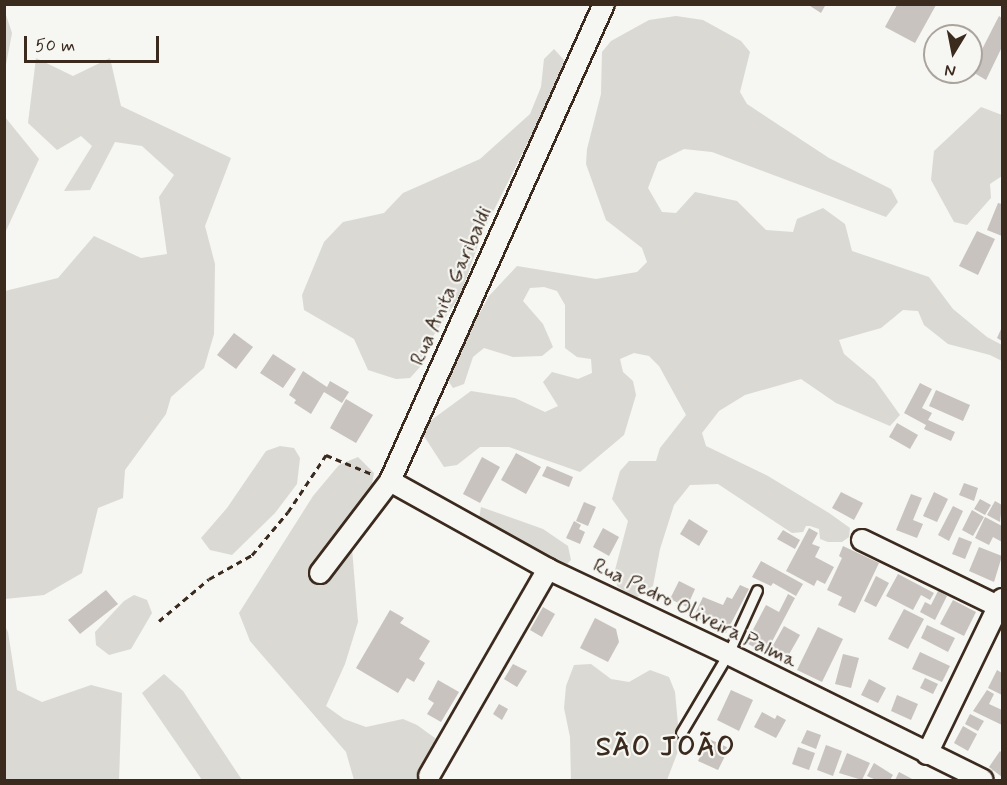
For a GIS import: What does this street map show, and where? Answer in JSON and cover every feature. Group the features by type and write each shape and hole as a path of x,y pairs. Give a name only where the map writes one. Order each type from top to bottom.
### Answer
{"street":[{"name":"Rua Anita Garibaldi","path":"320,573 390,481 604,4"},
{"name":"Rua Pedro Oliveira Palma","path":"390,481 548,569 728,654 927,754 984,780"},
{"path":"862,540 1001,605 927,754"},
{"path":"429,777 548,569"}],"lane":[{"path":"681,733 728,654 757,590"}],"path":[{"path":"159,621 209,579 252,555 288,512 326,455 390,481"}],"shaded area":[{"path":"4,12 12,33 5,70"},
{"path":"676,16 703,20 741,41 750,52 740,92 747,104 829,158 891,189 898,202 886,217 712,152 684,149 658,162 648,188 662,212 676,213 695,192 737,201 766,230 793,232 797,219 823,208 845,224 852,251 929,277 953,309 987,337 1002,345 1002,361 990,355 948,344 924,325 918,311 903,310 881,328 839,340 844,354 875,380 900,415 890,426 836,403 801,379 745,395 719,411 702,433 706,446 768,476 829,513 850,528 849,537 842,542 828,542 820,539 819,529 810,526 806,526 803,532 792,533 718,484 690,485 674,505 660,549 653,586 636,598 617,586 615,570 628,521 612,499 620,471 629,461 656,461 660,448 686,415 659,366 649,356 634,353 620,359 623,372 633,381 636,395 624,435 580,472 509,447 480,447 457,465 444,467 422,433 430,421 471,391 515,398 545,412 558,406 543,382 552,372 578,379 592,373 591,359 577,357 565,348 565,305 557,291 544,287 530,288 523,301 543,324 553,347 542,356 513,357 484,348 473,357 464,384 453,388 445,376 489,296 517,266 596,279 637,272 647,262 642,248 606,220 586,164 587,149 601,94 602,52 611,41 649,20"},
{"path":"554,49 564,60 562,74 481,236 461,294 430,341 420,367 410,378 396,379 368,370 354,339 304,310 302,295 324,242 343,222 384,213 403,193 480,159 530,114 541,87 544,59"},
{"path":"36,58 73,76 110,58 121,106 231,158 205,226 215,264 214,334 204,368 171,397 166,414 125,470 123,498 98,508 82,573 44,595 5,599 5,291 58,278 94,236 141,258 167,254 159,197 174,175 142,146 115,142 90,190 64,191 92,146 81,136 57,150 28,123"},
{"path":"981,107 1002,115 1002,176 990,184 991,198 967,225 954,222 931,180 934,151"},
{"path":"5,117 39,159 5,233"},
{"path":"280,446 294,448 300,458 297,484 275,513 232,555 210,550 201,538 227,508 266,451"},
{"path":"358,457 374,473 371,489 350,524 358,622 345,664 326,706 344,719 366,727 403,719 417,725 446,746 432,780 354,780 346,752 250,641 239,613 313,496 339,465"},
{"path":"481,507 543,529 568,546 571,560 567,564 486,525 479,519"},
{"path":"134,595 147,600 152,613 131,649 109,655 96,645 95,632 124,601"},
{"path":"5,626 8,632 17,690 42,702 91,685 122,693 119,780 5,780"},
{"path":"591,664 611,679 629,682 650,670 669,677 675,692 680,746 667,780 571,780 570,737 564,708 566,686 574,665"},
{"path":"164,674 183,691 242,780 202,780 142,693"}],"building":[{"path":"807,4 826,4 821,13"},
{"path":"897,5 936,5 926,24 923,24 915,43 885,27"},
{"path":"999,16 1002,18 1002,47 986,80 983,78 983,47"},
{"path":"998,203 1002,204 1002,236 987,230"},
{"path":"977,231 995,239 978,275 959,266"},
{"path":"1002,327 1002,341 997,338"},
{"path":"234,333 253,347 236,369 217,355"},
{"path":"273,354 296,369 283,388 260,373"},
{"path":"303,371 327,387 330,381 349,392 342,403 324,392 311,414 294,403 296,400 289,395"},
{"path":"920,383 932,389 922,408 932,413 928,420 955,432 951,441 924,429 926,425 904,413"},
{"path":"936,390 970,405 963,421 929,406"},
{"path":"346,399 373,415 356,443 330,428"},
{"path":"897,423 918,435 910,449 889,437"},
{"path":"516,453 541,467 526,494 501,480"},
{"path":"482,457 500,467 480,503 463,494"},
{"path":"547,466 573,477 569,487 542,476"},
{"path":"964,483 978,488 974,501 959,495"},
{"path":"841,492 863,503 854,520 832,508"},
{"path":"934,492 948,499 937,522 923,516"},
{"path":"911,494 922,498 913,520 923,524 917,538 896,530"},
{"path":"980,499 991,505 985,515 974,509"},
{"path":"995,501 1002,505 1000,522 987,515"},
{"path":"584,502 596,507 588,526 576,521"},
{"path":"953,506 963,511 949,541 938,535"},
{"path":"972,510 984,517 973,536 962,530"},
{"path":"985,517 1002,526 1002,542 993,537 989,545 975,538"},
{"path":"689,519 708,531 699,546 680,534"},
{"path":"574,521 581,525 579,529 585,532 580,544 566,538"},
{"path":"603,528 619,537 609,556 593,547"},
{"path":"809,528 818,533 812,544 820,547 815,557 834,567 825,584 817,580 814,586 786,571"},
{"path":"783,530 800,540 795,549 777,539"},
{"path":"959,537 972,542 965,559 952,554"},
{"path":"843,546 879,563 855,613 838,605 842,597 827,590 842,558 839,556"},
{"path":"979,547 1002,556 994,582 969,571"},
{"path":"761,561 803,584 796,596 773,583 771,586 752,577"},
{"path":"898,574 934,593 930,600 921,595 913,610 886,596"},
{"path":"876,576 889,583 876,607 864,601"},
{"path":"679,581 695,589 687,607 670,599"},
{"path":"740,585 749,589 726,633 694,616 703,597 723,605 727,597 732,599"},
{"path":"106,590 118,604 80,634 68,620"},
{"path":"938,591 947,596 935,620 920,612 925,602 931,605"},
{"path":"788,594 795,598 766,653 746,643 766,605 779,612"},
{"path":"953,600 976,612 964,636 940,624"},
{"path":"543,607 555,614 542,637 530,630"},
{"path":"904,609 924,619 908,649 888,639"},
{"path":"390,610 404,618 400,623 430,641 419,659 425,663 414,682 407,678 398,693 356,668"},
{"path":"595,618 616,629 619,642 608,662 580,648"},
{"path":"927,625 955,638 948,652 921,638"},
{"path":"784,626 800,635 787,658 771,649"},
{"path":"818,627 843,639 822,682 797,670"},
{"path":"920,652 950,666 942,682 912,669"},
{"path":"843,654 859,658 851,688 835,684"},
{"path":"513,664 527,671 517,687 504,679"},
{"path":"997,670 1002,673 1002,695 988,688"},
{"path":"925,678 938,684 933,694 920,688"},
{"path":"869,679 886,688 878,703 861,695"},
{"path":"438,680 459,692 441,722 427,714 434,703 428,699"},
{"path":"731,690 753,700 739,731 717,720"},
{"path":"987,690 994,694 989,704 1002,710 1002,725 973,711"},
{"path":"897,695 918,704 911,720 891,711"},
{"path":"499,704 508,709 502,720 493,714"},
{"path":"762,712 775,719 777,715 786,720 776,738 754,727"},
{"path":"970,714 984,721 978,731 965,724"},
{"path":"963,726 977,734 968,751 954,743"},
{"path":"807,730 821,735 816,749 801,743"},
{"path":"709,739 729,748 718,770 698,761"},
{"path":"826,745 842,751 833,776 817,770"},
{"path":"798,747 815,753 809,770 792,764"},
{"path":"1000,751 1002,753 1002,777 989,767"},
{"path":"847,753 870,763 862,780 839,773"},
{"path":"874,763 893,775 890,780 876,780 867,776"},
{"path":"899,772 914,780 895,780"}],"district":[{"name":"SÃO JOÃO","path":"666,748"}]}
